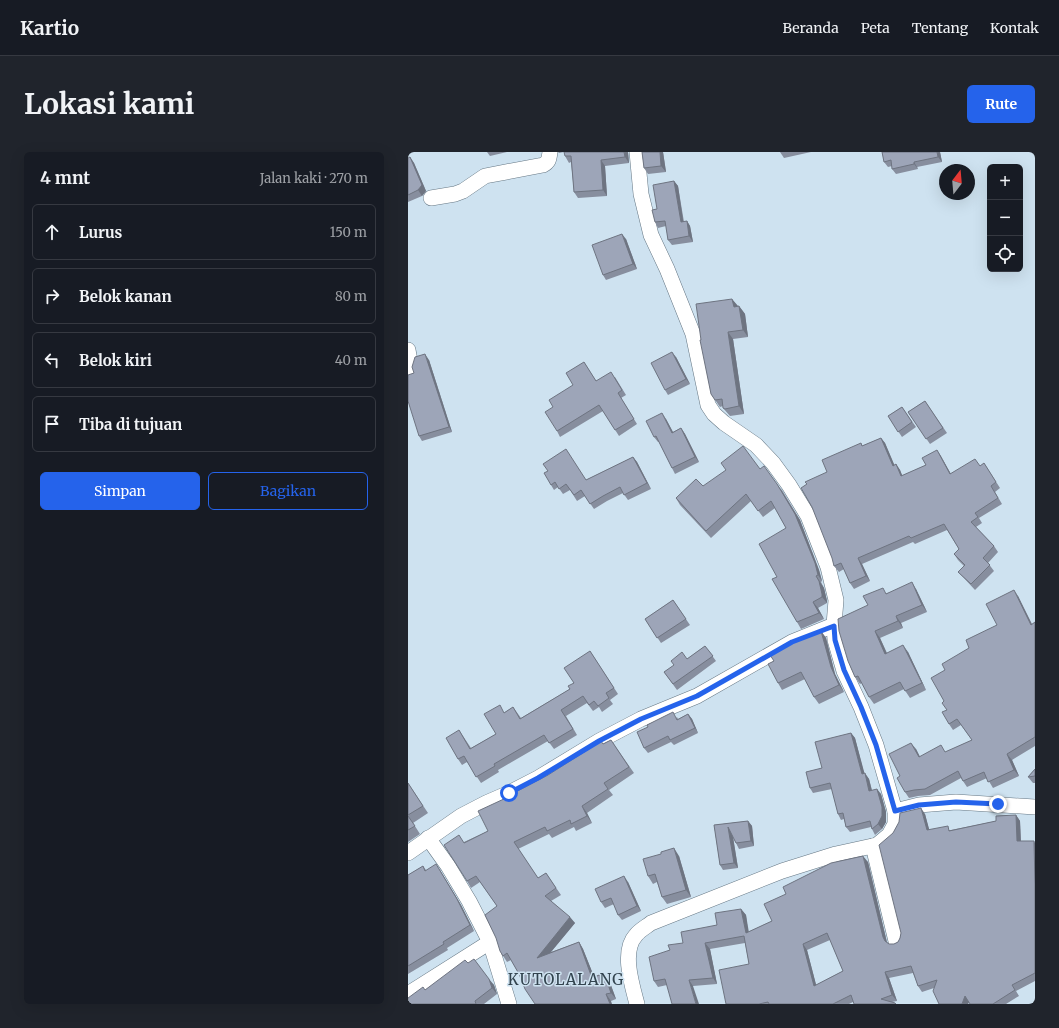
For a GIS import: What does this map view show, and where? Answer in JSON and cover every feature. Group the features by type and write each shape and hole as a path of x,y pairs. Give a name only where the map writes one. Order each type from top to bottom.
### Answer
{"street":[{"path":"431,198 455,194 463,191 484,176 543,165 548,162 550,152"},
{"path":"637,152 641,194 651,235 667,268 693,334 708,405 714,414 724,423 756,445 789,485 808,516 828,567 836,600 834,626 835,640 844,670 876,745 895,811 895,824 889,835 876,845 836,854 782,871 651,923 636,936 630,947 629,967 637,1004"},
{"path":"408,350 410,361 408,369"},
{"path":"408,853 460,816 538,778 641,719 697,696 792,642 834,626"},
{"path":"895,811 919,805 956,802 1035,807"},
{"path":"428,838 448,866 469,901 490,942 509,1004"},
{"path":"873,846 896,941"},
{"path":"408,994 490,942"}],"building":[{"path":"564,152 624,152 625,157 601,160 603,190 574,192 571,156 565,156"},
{"path":"642,152 660,152 661,166 644,168"},
{"path":"882,152 937,152 938,157 914,162 914,164 892,169 891,160 884,162"},
{"path":"410,157 422,185 418,190 408,195 408,158"},
{"path":"674,181 681,222 687,221 689,236 668,240 665,221 655,222 652,210 657,209 653,185"},
{"path":"622,234 633,264 603,275 592,245"},
{"path":"732,299 734,307 739,306 743,330 728,332 739,406 725,409 723,408 722,399 715,400 711,394 700,340 696,304"},
{"path":"672,352 686,379 665,390 651,363"},
{"path":"425,354 449,427 419,436 408,401 408,375 414,373 412,367 415,357"},
{"path":"584,362 596,381 611,372 622,390 618,393 634,419 615,430 599,405 557,431 545,412 553,407 549,400 573,385 566,373"},
{"path":"925,401 943,428 926,439 908,412"},
{"path":"902,407 912,422 898,432 888,416"},
{"path":"662,413 672,433 681,428 695,457 672,468 656,436 654,437 646,421"},
{"path":"881,438 893,466 896,464 901,476 926,465 922,458 937,450 950,474 975,459 980,466 984,463 996,482 991,486 998,498 975,513 978,517 971,522 994,546 983,558 990,565 971,584 958,572 965,565 954,554 959,549 944,524 911,538 909,536 858,558 866,576 850,583 841,563 834,566 812,507 801,488 807,484 805,482 827,472 822,460 861,443 862,446"},
{"path":"743,446 760,469 764,466 777,484 795,514 815,563 818,575 816,576 819,581 822,597 813,602 819,613 797,622 772,579 777,577 759,544 786,528 771,501 758,511 746,494 706,531 676,498 696,479 703,486 726,470 721,463"},
{"path":"566,449 586,480 633,457 647,483 624,495 620,487 590,504 581,490 574,495 566,484 559,489 555,482 551,485 544,473 548,471 543,464"},
{"path":"912,582 922,605 896,616 898,621 875,631 885,654 903,645 922,683 905,691 900,682 869,697 858,676 855,677 848,661 839,631 838,619 868,605 863,596 883,588 886,594"},
{"path":"1014,590 1031,625 1035,622 1035,737 1007,754 1014,770 988,782 984,772 963,781 958,771 925,789 905,792 897,778 900,776 889,754 911,743 919,757 941,745 945,752 972,740 957,719 949,724 942,712 947,710 942,703 944,701 931,678 945,670 942,664 969,648 966,640 997,625 986,604"},
{"path":"673,600 686,619 657,638 645,619"},
{"path":"821,631 831,667 839,685 814,697 801,672 778,683 768,664 774,661 770,655 786,646"},
{"path":"705,646 713,656 673,684 664,672 674,665 671,661 682,652 687,659"},
{"path":"590,651 614,688 606,693 609,698 598,706 594,701 589,705 583,696 561,710 573,729 549,743 544,735 494,764 495,766 476,777 464,756 458,759 446,738 459,730 470,749 496,734 484,714 500,705 504,713 513,707 520,719 570,689 568,686 574,683 564,668"},
{"path":"673,712 677,720 688,714 695,728 670,740 668,736 644,748 637,732 648,727 647,725"},
{"path":"851,733 862,774 865,773 869,791 877,789 882,807 882,816 878,824 872,829 870,821 846,827 843,813 838,814 830,783 810,788 806,772 822,768 815,742"},
{"path":"611,740 629,767 604,783 608,789 582,806 587,816 571,824 570,820 547,831 545,827 514,842 538,878 546,873 556,888 545,896 570,917 537,958 579,942 592,978 604,973 611,993 606,994 610,1004 535,1004 525,989 519,974 507,953 503,956 500,951 496,938 485,915 497,906 476,876 467,881 444,845 459,835 464,843 488,831 478,811 506,798 548,775 601,741 603,744"},
{"path":"1035,769 1035,776 1028,777"},
{"path":"408,783 423,806 408,815"},
{"path":"921,808 927,830 948,826 949,831 996,821 996,816 1016,815 1017,841 1034,841 1035,973 1012,985 1015,990 993,1004 970,1004 965,996 962,1004 939,1004 933,991 937,980 918,986 911,966 885,972 892,995 881,999 896,1004 854,1004 851,995 833,1004 769,1004 768,1002 759,1004 726,1004 719,970 749,964 744,936 705,943 713,978 689,980 696,1004 672,1004 665,979 654,981 649,957 670,950 668,945 683,943 681,932 717,925 715,913 741,909 746,933 772,921 764,904 786,894 783,887 831,863 863,856 883,937 889,944 898,942 901,933 879,845 893,833 899,822 900,813","holes":["827,933 843,971 814,986 803,944"]},
{"path":"408,816 415,826 408,830"},
{"path":"748,821 751,841 736,843 728,827 734,863 720,865 714,825"},
{"path":"674,848 686,890 662,897 655,874 648,876 643,859 661,854 661,852"},
{"path":"436,864 457,899 470,925 443,942 444,944 408,966 408,875 423,866 425,871"},
{"path":"624,876 637,906 618,915 611,898 601,902 595,889"},
{"path":"474,959 489,979 492,988 475,1001 476,1004 408,1004 408,998 423,987 425,990 465,960 468,963"}],"district":[{"name":"KUTOLALANG","path":"566,980"}],"route":[{"path":"509,793 570,760 599,741 641,719 697,696 792,642 834,626 835,640 844,670 876,745 895,811 919,805 938,803 975,802 998,804"}]}
